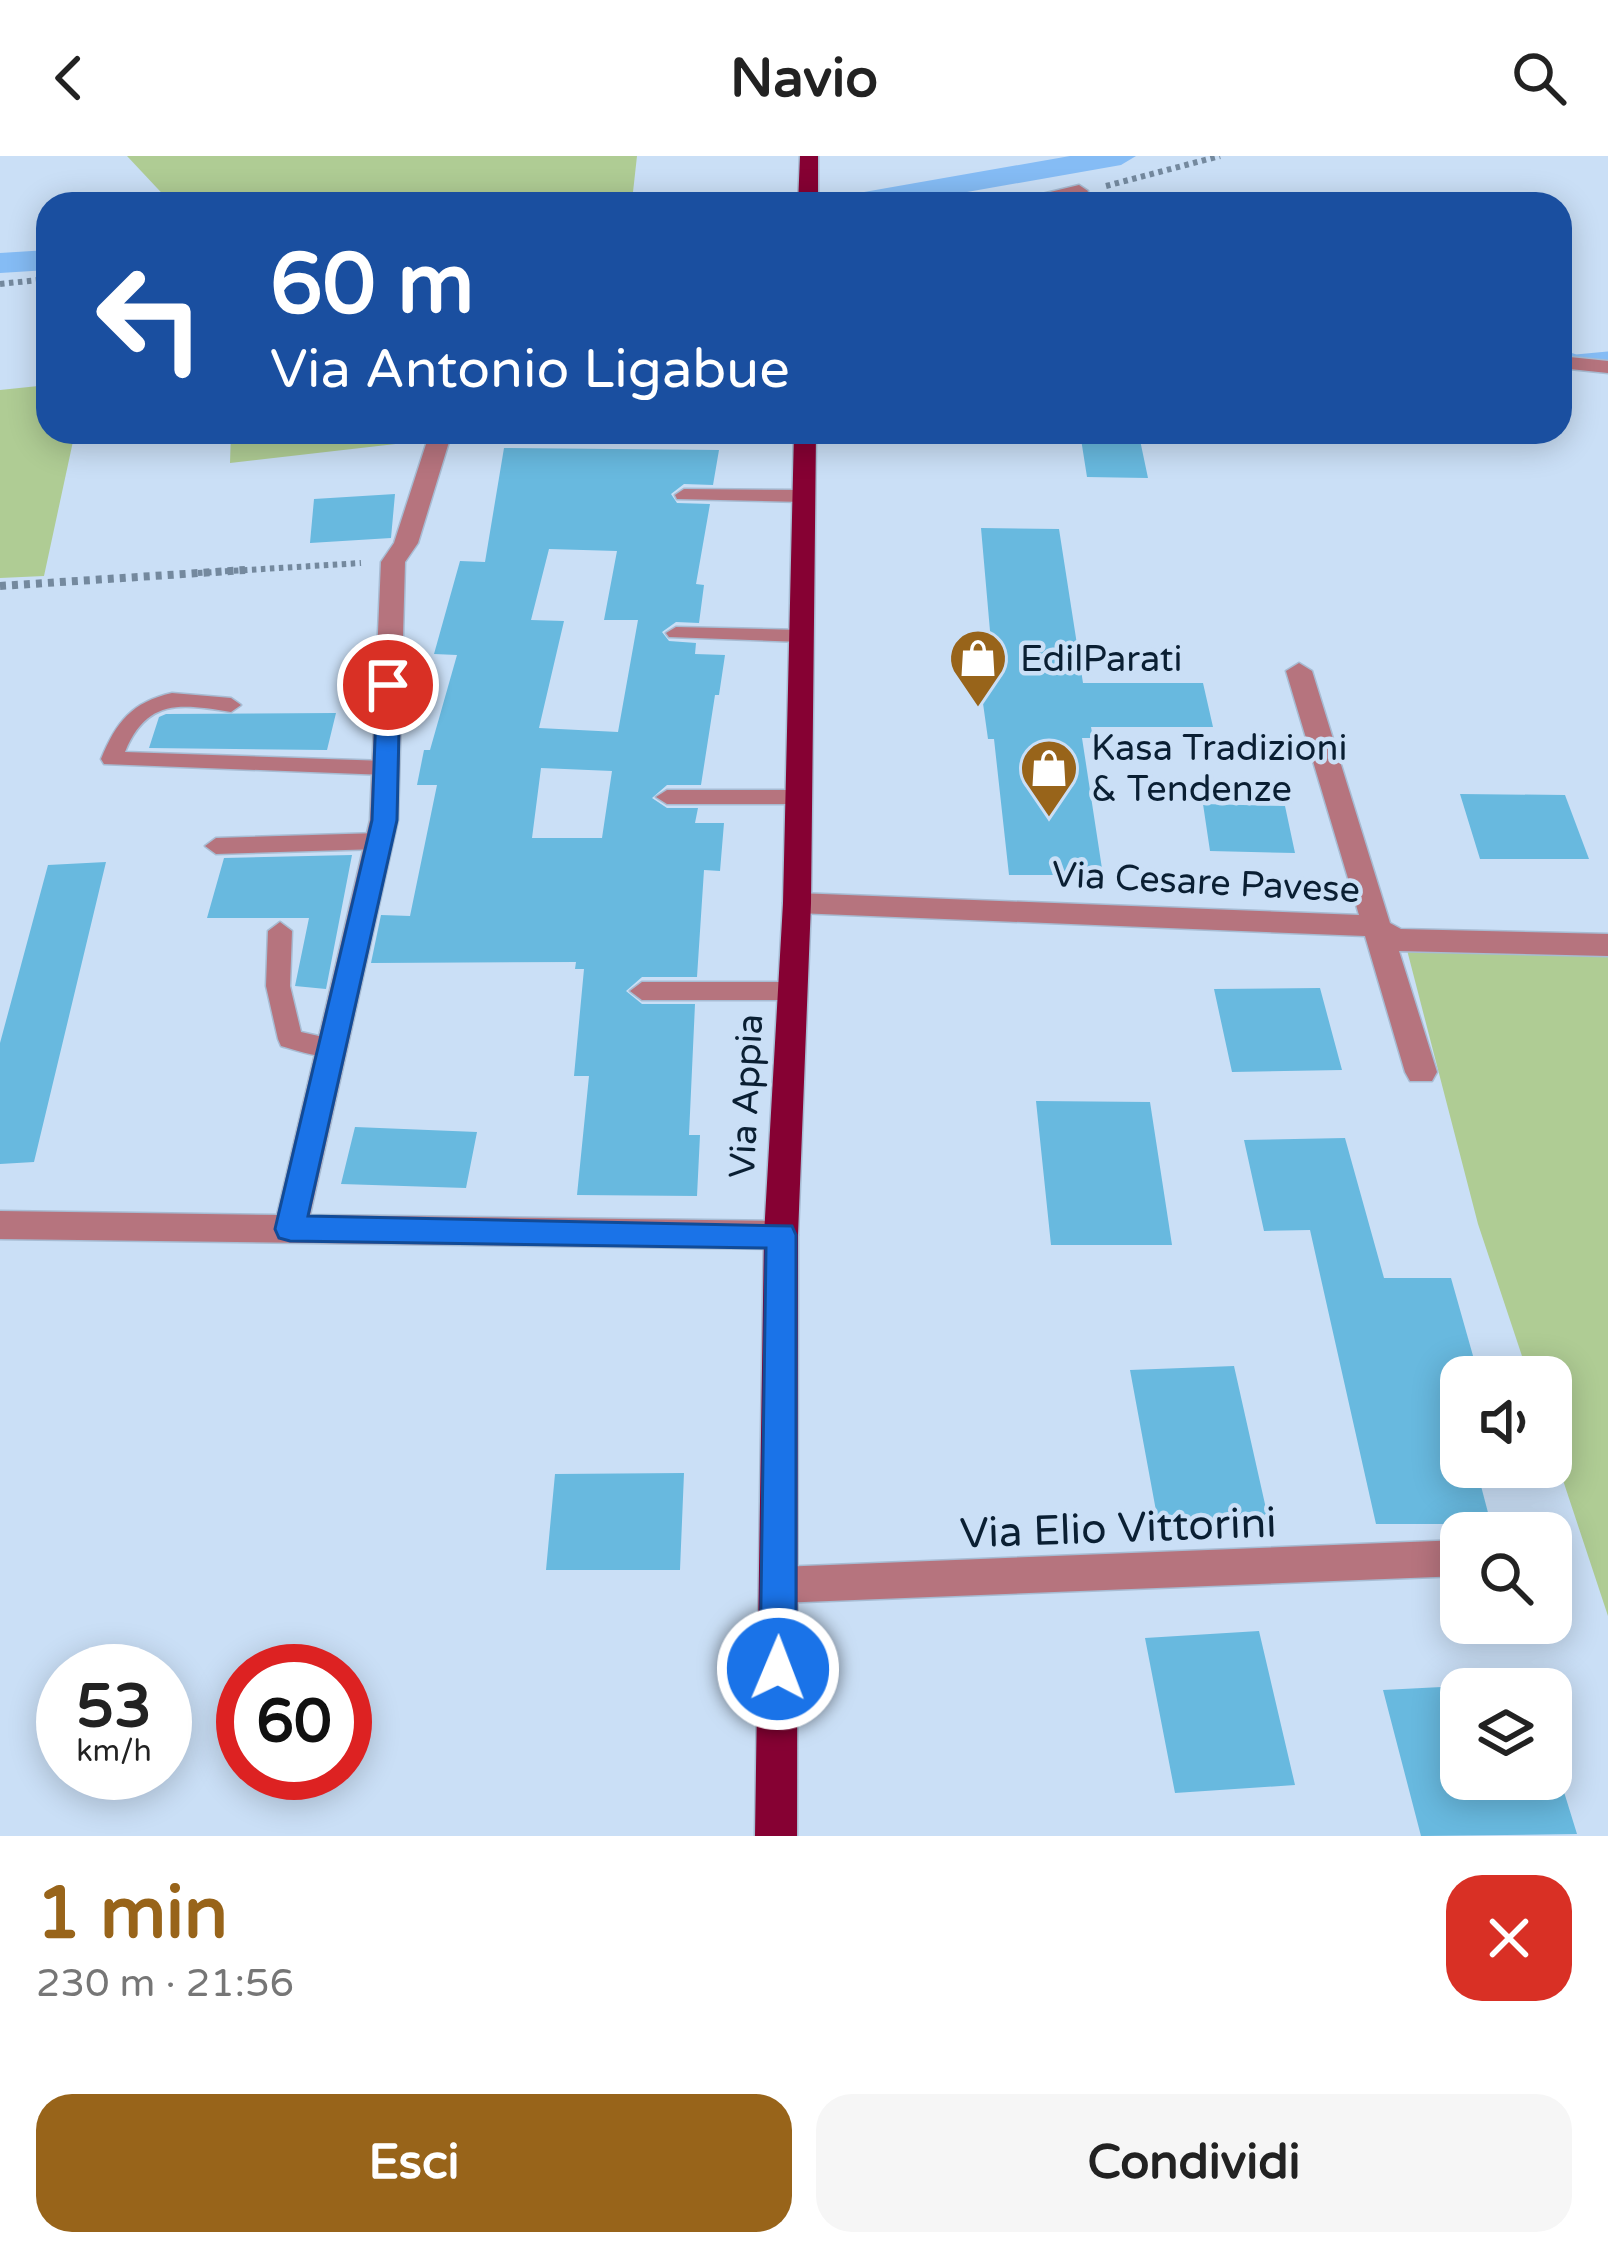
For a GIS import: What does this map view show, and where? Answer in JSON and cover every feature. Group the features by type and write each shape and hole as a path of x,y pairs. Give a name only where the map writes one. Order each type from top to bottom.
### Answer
{"main road":[{"path":"808,192 809,156"},
{"name":"Via Appia","path":"776,1836 781,1235 797,903 805,444"}],"street":[{"path":"1074,192 1079,191"},
{"path":"1572,363 1608,367"},
{"path":"290,1229 379,841 392,562 406,543 437,444"},
{"path":"1299,671 1372,926 1420,1072"},
{"name":"Via Cesare Pavese","path":"797,903 1372,926 1396,940 1608,945"},
{"path":"0,1225 781,1235"},
{"name":"Via Elio Vittorini","path":"779,1585 1440,1559"}],"lane":[{"path":"684,495 803,496"},
{"path":"676,633 800,636"},
{"path":"231,705 194,698 153,703 123,724 112,759 386,768"},
{"path":"667,797 798,797"},
{"path":"216,846 379,841"},
{"path":"280,932 278,986 290,1039 319,1049 332,1048"},
{"path":"642,991 792,991"}],"path":[{"path":"1079,191 1220,156"},
{"path":"0,284 36,280"},
{"path":"0,586 392,562"}],"green space":[{"path":"127,156 637,156 633,192 161,192"},
{"path":"36,386 36,444 72,444 44,576 0,578 0,390"},
{"path":"231,444 396,444 230,463"},
{"path":"1407,950 1608,952 1608,1616 1566,1488 1572,1488 1572,1356 1522,1356 1478,1224"}],"building":[{"path":"1082,444 1141,444 1148,478 1087,477"},
{"path":"504,448 719,450 713,485 684,484 671,494 677,503 710,504 696,584 704,585 699,623 676,622 662,632 669,641 696,643 695,654 725,655 719,695 715,695 701,785 667,785 652,798 667,808 698,808 695,823 724,823 720,871 704,870 697,977 642,977 626,991 642,1004 695,1004 689,1135 700,1135 697,1196 577,1195 589,1076 574,1076 584,969 575,969 576,962 371,963 381,915 410,916 437,785 417,785 424,750 430,750 457,655 434,654 460,561 485,562","holes":["549,549 617,551 604,620 638,620 618,732 539,728 564,621 531,620","541,768 612,771 602,838 532,838"]},
{"path":"395,494 391,538 310,543 314,499"},
{"path":"981,528 1059,529 1083,683 1203,683 1213,727 1091,727 1093,738 1082,738 1103,875 1009,875 994,739 988,739 973,632 990,631"},
{"path":"336,713 327,750 149,748 159,717 166,714"},
{"path":"1460,794 1565,795 1589,859 1480,859"},
{"path":"1203,804 1285,806 1295,853 1210,851"},
{"path":"352,855 326,989 295,986 309,918 207,918 224,858"},
{"path":"106,862 34,1162 0,1164 0,1043 48,865"},
{"path":"1320,988 1342,1070 1232,1072 1214,989"},
{"path":"1036,1101 1150,1102 1172,1245 1051,1245"},
{"path":"355,1127 477,1132 466,1188 341,1184"},
{"path":"1345,1138 1384,1278 1451,1278 1473,1356 1440,1356 1440,1488 1482,1488 1488,1512 1440,1512 1440,1524 1376,1524 1310,1230 1264,1231 1244,1140"},
{"path":"1234,1366 1269,1522 1159,1527 1130,1370"},
{"path":"684,1473 680,1570 546,1570 555,1474"},
{"path":"1259,1631 1295,1785 1175,1793 1145,1638"},
{"path":"1440,1687 1440,1800 1566,1800 1577,1834 1421,1836 1383,1690"}],"waterway":[{"path":"916,192 1121,156"},
{"path":"955,186 957,192"},
{"path":"0,263 36,261"},
{"path":"1572,358 1608,356"}],"place":[{"name":"EdilParati","path":"978,709"},
{"name":"Kasa Tradizioni & Tendenze","path":"1049,819"}],"route":[{"path":"388,685 384,820 290,1229 781,1235 778,1669"}]}
